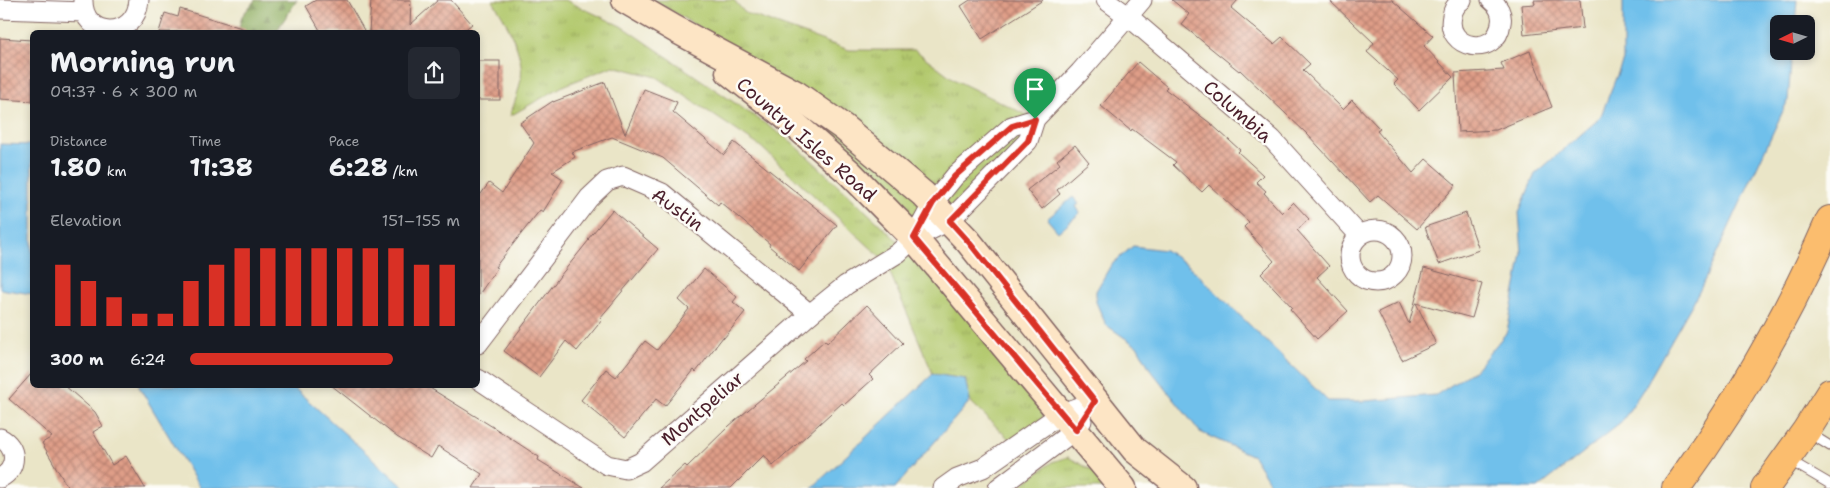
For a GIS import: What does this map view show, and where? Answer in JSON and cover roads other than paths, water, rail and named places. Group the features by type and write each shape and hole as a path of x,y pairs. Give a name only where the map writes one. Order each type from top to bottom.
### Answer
{"main road":[{"path":"1676,488 1725,416 1760,359 1791,302 1830,220"},
{"path":"1765,488 1787,459 1830,393"}],"street":[{"path":"0,9 83,6 89,20 95,26 112,30 129,24 135,17 139,0"},
{"name":"Country Isles Road","path":"625,0 675,30 796,94 843,127 941,212 968,241 1135,450 1182,488"},
{"name":"Columbia","path":"1106,0 1129,17 1272,139 1358,235"},
{"path":"941,212 1028,141 1035,119 1129,17 1142,0"},
{"path":"1459,1 1453,10 1451,20 1453,30 1458,38 1466,44 1476,46 1486,45 1500,31 1502,22 1500,12 1495,3 1490,0"},
{"name":"Country Isles Road","path":"675,30 784,115 843,166 914,238 1123,488"},
{"path":"941,212 955,176 1012,126 1035,119"},
{"name":"Austin","path":"480,341 589,198 607,181 623,176 662,193 810,314"},
{"name":"Montpeliar","path":"480,380 607,465 626,469 641,462 810,314 846,285 898,253 941,212"},
{"path":"998,488 1069,422 1095,401"},
{"path":"943,488 957,478 983,468 1069,422"},
{"path":"0,438 11,446 14,460 8,474 0,478"},
{"path":"0,482 13,488"}],"lane":[{"path":"1806,431 1830,446"},
{"path":"1787,459 1830,484"}],"water":[{"path":"1623,0 1797,0 1796,15 1770,15 1770,60 1791,60 1788,100 1699,292 1646,385 1621,423 1538,488 1273,488 1253,456 1200,432 1150,369 1138,347 1106,325 1096,302 1096,291 1111,265 1133,246 1165,250 1188,265 1328,401 1365,401 1436,395 1476,369 1507,332 1522,254 1519,212 1535,174 1600,118 1623,60"},
{"path":"0,144 30,145 30,294 0,289"},
{"path":"1073,197 1079,204 1076,206 1080,213 1058,232 1047,219"},
{"path":"933,374 965,379 970,401 895,488 812,488"},
{"path":"140,388 294,388 405,488 200,488"}]}
